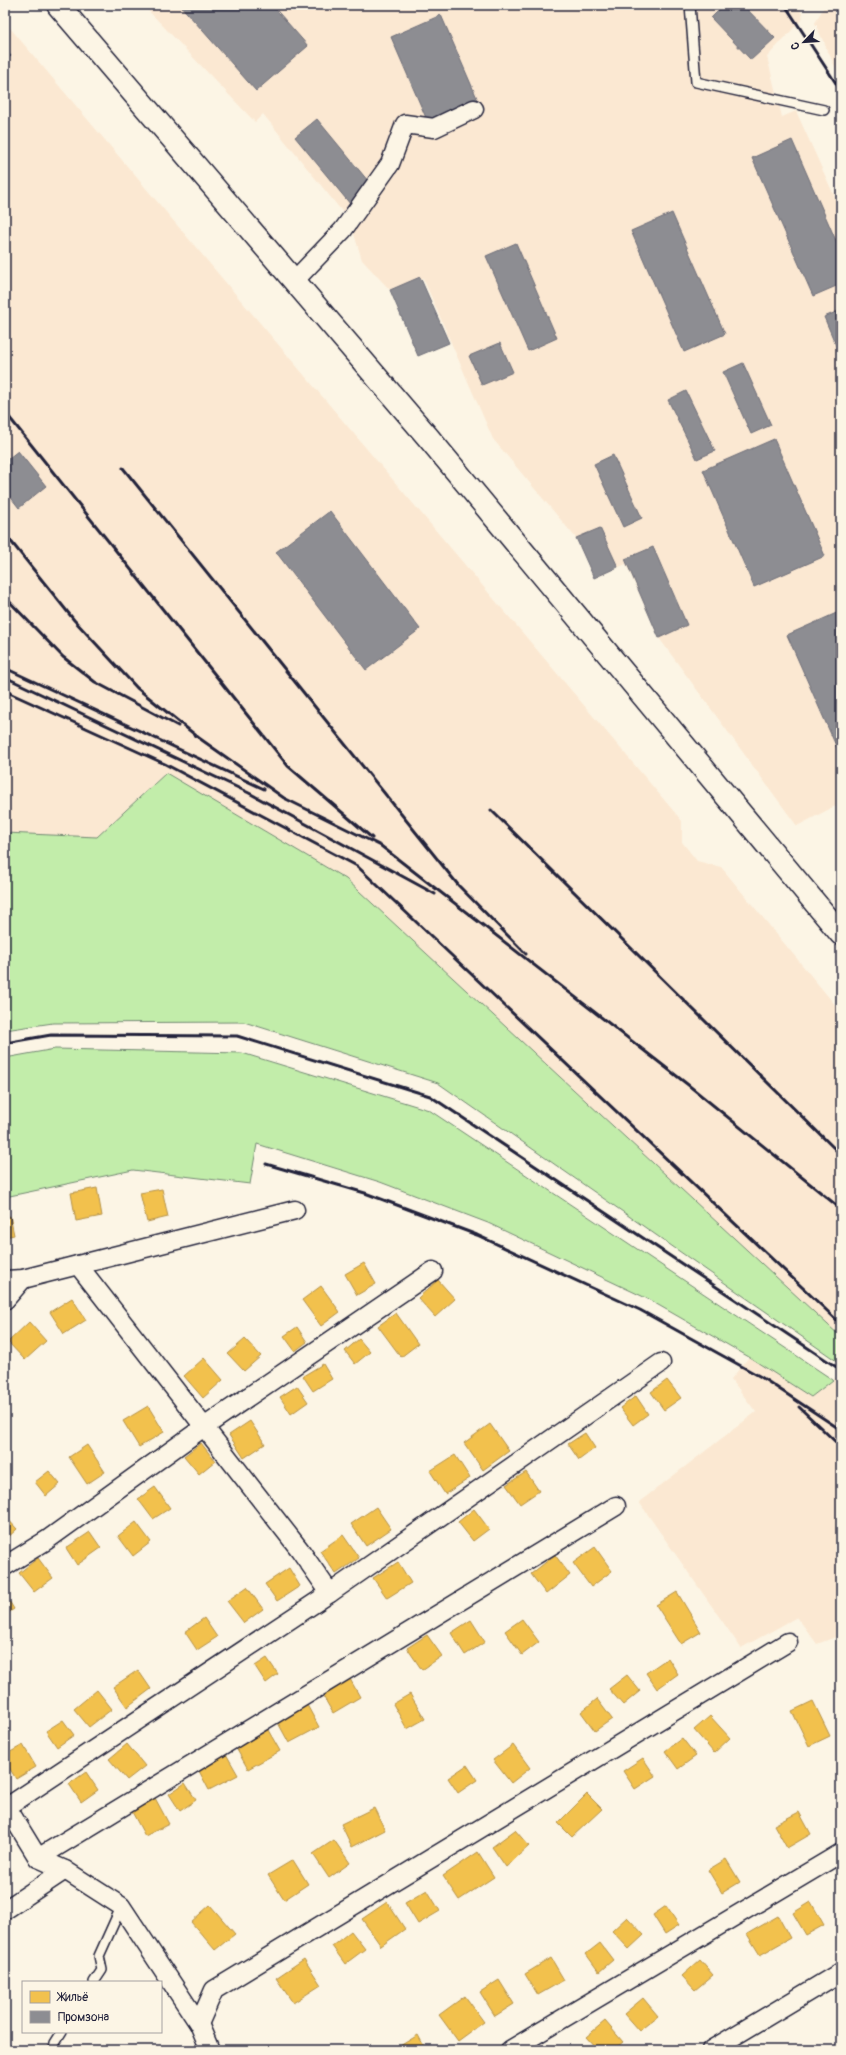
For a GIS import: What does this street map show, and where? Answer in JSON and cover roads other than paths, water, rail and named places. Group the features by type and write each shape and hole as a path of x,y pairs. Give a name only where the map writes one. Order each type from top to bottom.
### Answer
{"street":[{"path":"58,5 296,280 433,442 841,934"},
{"path":"296,280 343,230 390,164 405,124 434,128 474,109"},
{"path":"5,1280 23,1279 295,1210"},
{"path":"78,1265 300,1550 330,1593"},
{"path":"5,1566 47,1540 204,1427 433,1271"},
{"path":"5,1300 23,1279"},
{"path":"210,2050 200,2024 122,1905 65,1870 38,1858 6,1806 330,1593 661,1362"},
{"path":"38,1858 616,1506"},
{"path":"200,2024 214,1990 788,1642"},
{"path":"510,2050 841,1853"},
{"path":"5,1910 65,1870"},
{"path":"711,2050 841,1972"}],"lane":[{"path":"690,5 696,82 824,110"},
{"path":"95,1981 102,1970 99,1956 122,1905"},
{"path":"54,2050 55,2043 61,2033"}],"railway":[{"path":"785,5 841,91"},
{"path":"5,412 288,766 372,838"},
{"path":"123,468 459,886 526,954"},
{"path":"5,534 74,620 137,688 199,738 284,798 381,846 687,1084 841,1209"},
{"path":"5,597 63,657 95,682 178,726"},
{"path":"5,668 264,789"},
{"path":"5,677 249,793 435,894"},
{"path":"5,691 165,764 357,866 841,1324"},
{"path":"491,810 841,1155"},
{"path":"5,1043 51,1035 237,1036 430,1096 841,1370"},
{"path":"266,1164 365,1193 477,1235 640,1310 761,1377 841,1430"},
{"path":"799,1407 841,1447"}]}
